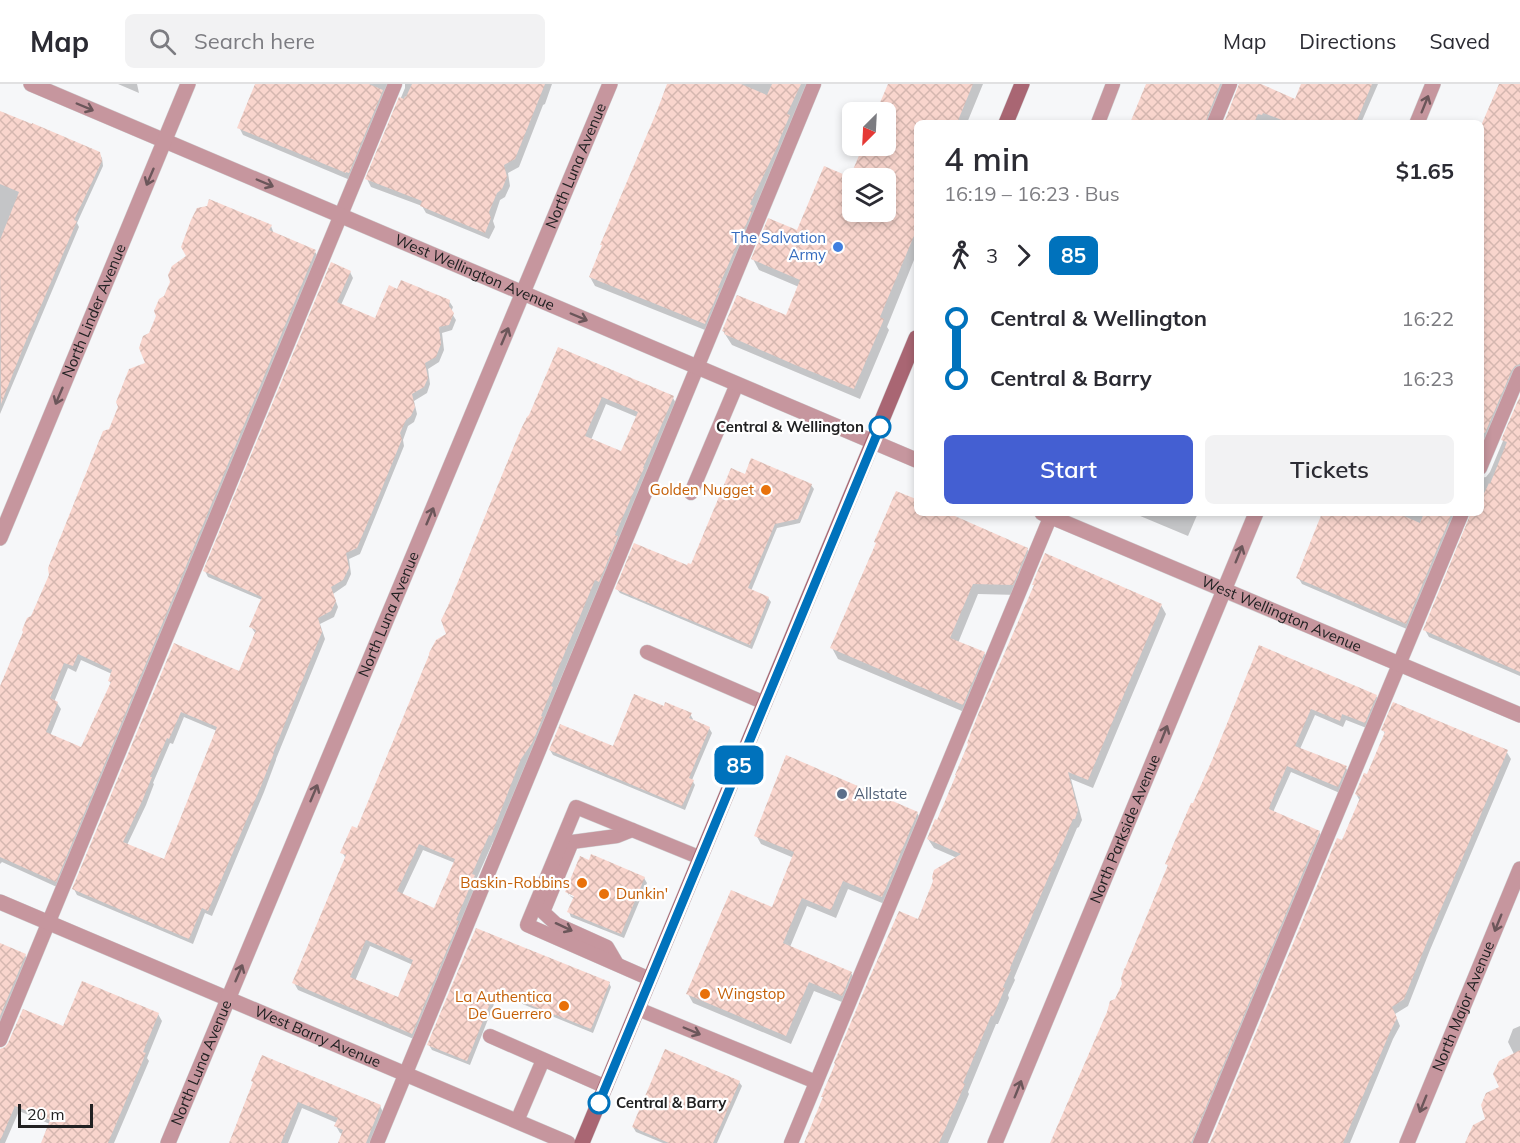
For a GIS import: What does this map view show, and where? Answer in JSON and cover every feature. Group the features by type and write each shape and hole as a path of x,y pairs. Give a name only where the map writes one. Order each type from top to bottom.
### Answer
{"main road":[{"path":"1007,120 1022,84"},
{"path":"582,1143 914,343"}],"street":[{"name":"West Wellington Avenue","path":"31,84 914,459"},
{"name":"North Linder Avenue","path":"0,538 188,84"},
{"name":"North Luna Avenue","path":"168,1143 610,84"},
{"path":"1418,120 1433,84"},
{"name":"West Wellington Avenue","path":"1053,516 1520,715"},
{"name":"North Parkside Avenue","path":"995,1143 1255,516"},
{"name":"North Major Avenue","path":"1407,1143 1520,869"},
{"name":"West Barry Avenue","path":"0,902 568,1143"}],"lane":[{"path":"0,1040 395,84"},
{"path":"377,1143 814,84"},
{"path":"1099,120 1113,84"},
{"path":"1215,120 1230,84"},
{"path":"1484,459 1520,374"},
{"path":"691,493 737,384"},
{"path":"791,1143 1047,516"},
{"path":"1200,1143 1461,516"},
{"path":"647,652 765,703"},
{"path":"650,979 527,925 576,807 701,858"},
{"path":"617,964 607,947 555,924 543,912 572,842 617,836 632,830"},
{"path":"638,1009 816,1082"},
{"path":"490,1036 606,1087"},
{"path":"517,1121 543,1060"}],"building":[{"path":"255,84 369,84 383,90 349,173 237,128"},
{"path":"412,84 545,84 515,159 504,165 507,177 489,212 491,218 485,233 420,206 422,201 365,179 399,97 404,99 406,97"},
{"path":"667,84 741,84 767,95 772,84 801,84 787,114 790,115 779,143 750,204 753,206 750,211 752,211 718,288 720,288 705,324 589,277"},
{"path":"888,84 973,84 958,120 914,120 914,236 880,317 884,319 854,389 724,334 725,332 722,331 737,295 786,315 800,280 751,259 768,218 797,230 824,166 842,174 842,222 896,222 896,168 854,168 859,156 896,156 896,102 880,102"},
{"path":"1146,84 1220,84 1206,120 1131,120"},
{"path":"1239,84 1261,84 1295,99 1301,84 1372,84 1357,120 1282,120 1263,113 1258,114 1255,120 1225,120"},
{"path":"1499,84 1520,84 1520,364 1512,370 1485,433 1484,433 1483,120"},
{"path":"0,111 100,152 102,161 74,220 77,221 1,404 0,240 19,192 0,184"},
{"path":"209,199 272,225 269,230 316,250 56,882 0,857 0,686 27,618 31,616 49,575 48,568 103,431 109,429 118,407 116,402 129,369 145,363 139,348 143,336 149,333 156,316 154,311 159,299 164,296 170,282 168,275 172,266 186,256 181,247 191,220 197,208 207,206","holes":["78,654 112,670 108,681 111,682 81,747 46,732 58,702 50,698 64,663 73,666"]},
{"path":"331,262 351,271 337,302 375,318 389,285 397,289 401,280 450,300 449,306 454,313 449,325 439,327 441,344 436,357 425,363 428,378 424,387 412,394 415,407 400,433 402,439 357,548 346,553 349,568 343,580 331,587 336,601 331,611 318,618 322,632 261,786 208,911 202,908 189,939 72,889 174,643 239,671 256,630 249,627 262,597 203,571","holes":["181,712 217,727 164,859 123,842 167,738 169,739"]},
{"path":"558,347 674,396 615,535 618,536 599,582 595,580 551,686 553,687 541,716 543,717 532,743 521,759 491,836 489,835 472,874 475,875 456,920 459,921 412,1034 292,983 346,855 340,853 352,826 357,828 429,653 436,640 446,634 441,620 521,429","holes":["602,397 638,412 621,451 585,436","419,844 455,859 434,908 397,891","366,940 413,960 398,997 350,977"]},
{"path":"1520,396 1520,672 1423,630 1470,516 1484,516 1484,494 1507,442 1501,440"},
{"path":"751,458 812,484 798,519 775,524 748,588 769,597 750,645 615,589 634,543 687,565 691,564 731,468 745,474"},
{"path":"896,491 914,498 914,516 955,516 1028,548 1013,585 973,584 950,638 985,652 963,705 830,648 876,543 874,542"},
{"path":"1321,516 1404,516 1420,523 1423,516 1451,516 1406,624 1296,578"},
{"path":"1045,553 1162,604 1088,780 1068,772 1078,810 1075,819 1073,819 1010,968 1003,987 1005,988 991,1016 939,1143 804,1143 834,1063 899,911 918,919 933,881 934,870 961,854 927,839 956,775 979,712 1034,585 1032,585"},
{"path":"1259,645 1377,695 1365,723 1342,714 1340,721 1311,709 1295,746 1347,766 1338,787 1287,766 1271,803 1269,809 1320,831 1191,1143 1050,1143 1110,1001 1115,999 1122,984 1124,969 1168,865 1165,864 1213,758"},
{"path":"634,694 664,706 665,702 692,713 689,718 710,727 689,778 694,780 682,806 549,750 560,724 613,746"},
{"path":"1393,702 1508,750 1404,999 1392,1007 1397,1018 1343,1143 1210,1143 1337,838 1342,840 1360,798 1355,794 1364,773 1367,774 1385,732 1381,730"},
{"path":"786,755 918,812 882,897 843,881 831,910 802,898 783,943 852,972 842,996 809,982 786,1036 686,994 731,890 772,907 794,852 754,836"},
{"name":"Dunkin'","path":"591,854 645,877 621,934 567,912 574,896 565,892 580,856 589,860"},
{"path":"476,928 610,982 591,1029 495,991 467,1061 427,1045"},
{"path":"0,943 26,954 0,1016"},
{"path":"82,981 159,1013 143,1052 146,1053 108,1143 41,1143 50,1120 15,1106 0,1141 0,1049 8,1043 23,1009 63,1026"},
{"path":"665,1049 740,1081 713,1143 669,1143 632,1127"},
{"path":"1520,1050 1520,1143 1465,1143 1473,1125 1485,1119 1481,1105 1486,1093 1499,1087 1493,1074 1499,1061"},
{"path":"262,1055 381,1105 366,1143 338,1143 343,1130 334,1126 338,1118 298,1102 281,1143 229,1143"}],"bus line":[{"name":"85","path":"599,1103 880,427"}],"place":[{"name":"The Salvation Army","path":"838,247"},
{"name":"Central & Wellington","path":"880,427"},
{"name":"Golden Nugget","path":"766,490"},
{"name":"Allstate","path":"842,794"},
{"name":"Baskin-Robbins","path":"582,883"},
{"name":"Dunkin'","path":"604,894"},
{"name":"Wingstop","path":"705,994"},
{"name":"La Authentica De Guerrero","path":"564,1006"},
{"name":"Central & Barry","path":"599,1103"}]}
